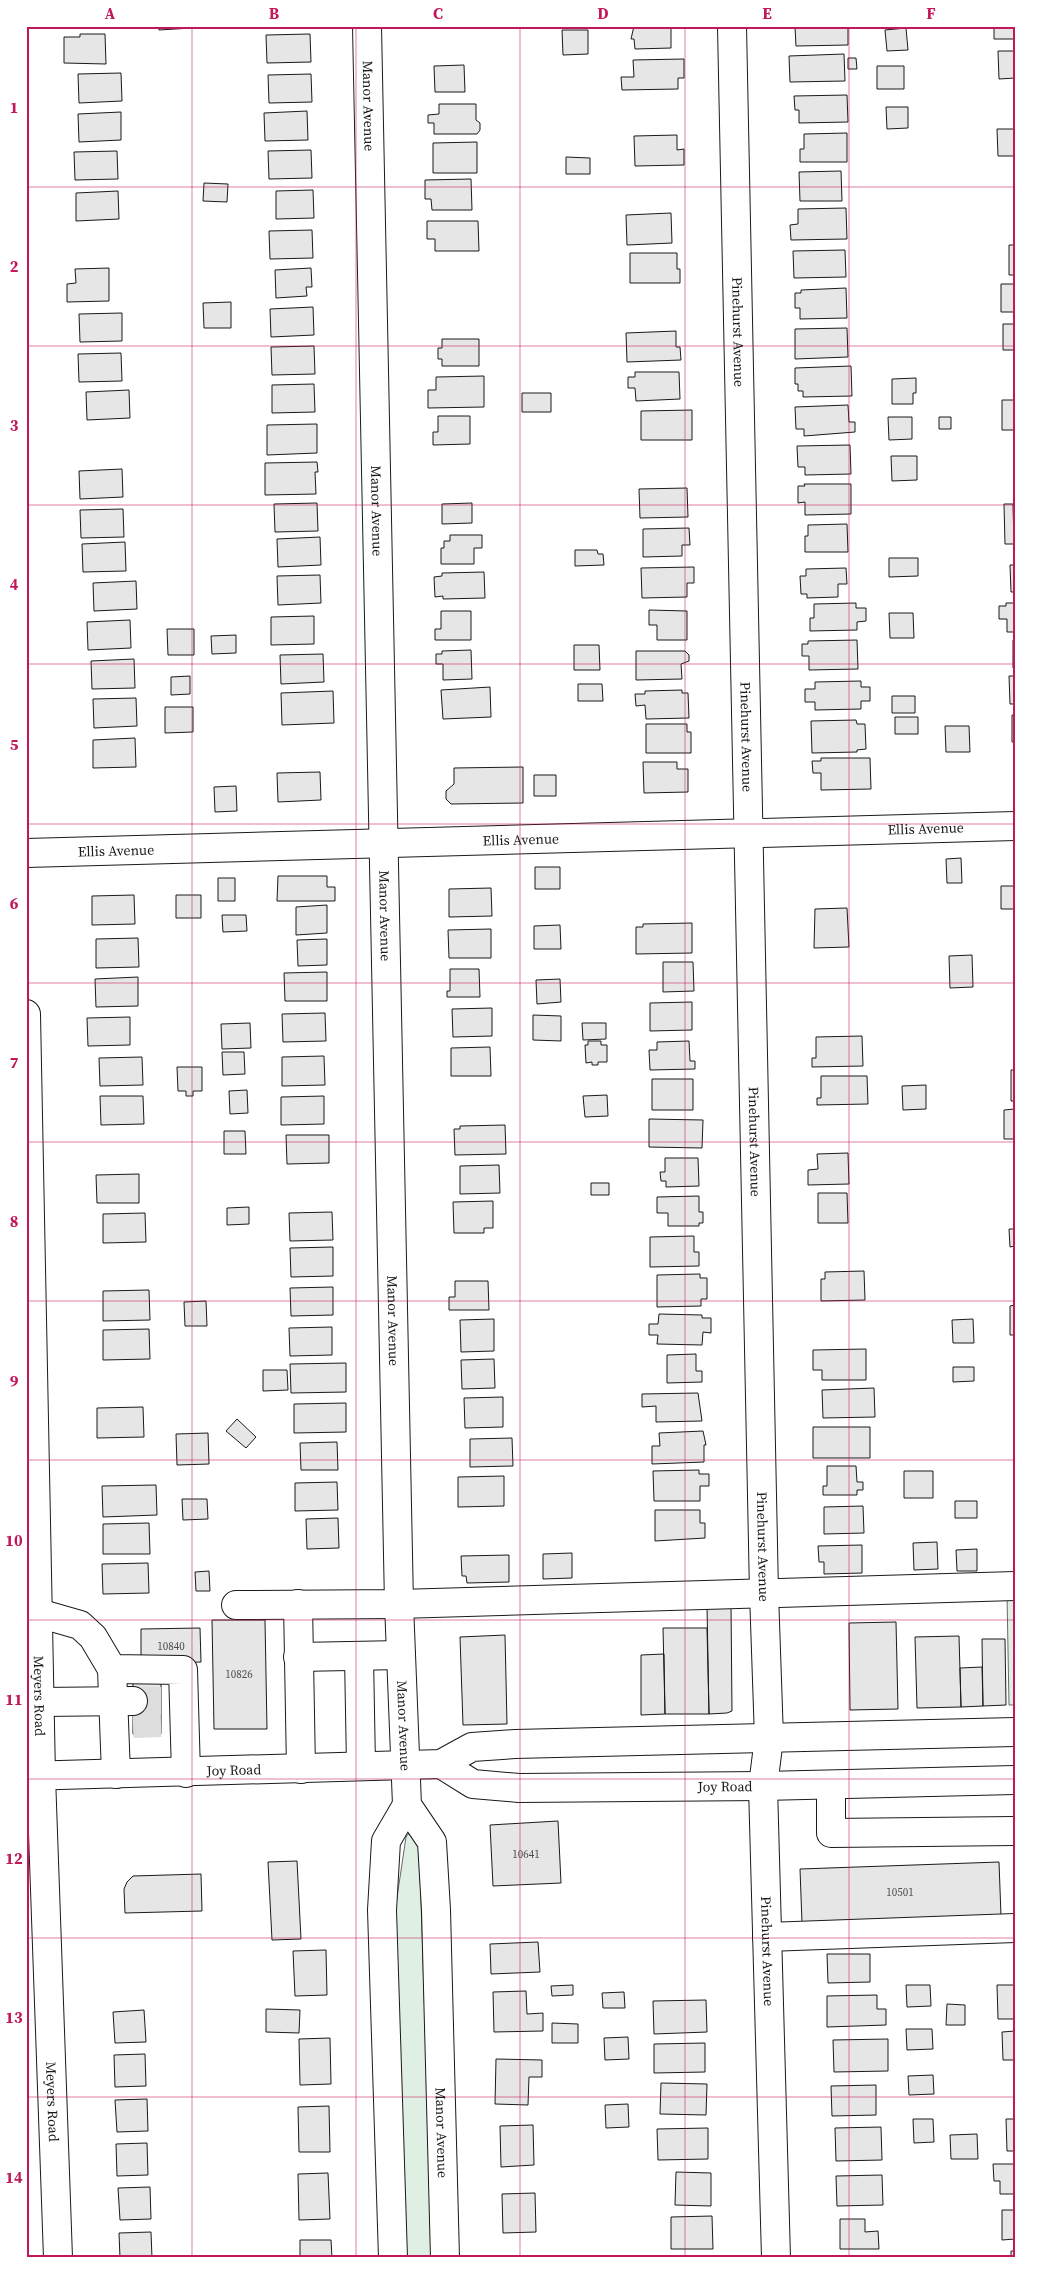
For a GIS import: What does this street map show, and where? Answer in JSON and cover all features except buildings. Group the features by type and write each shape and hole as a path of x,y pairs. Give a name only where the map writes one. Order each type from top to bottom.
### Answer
{"street":[{"name":"Manor Avenue","path":"367,26 399,1604 404,1765 406,1805 432,1842 436,1910 446,2258"},
{"name":"Pinehurst Avenue","path":"732,26 764,1593 769,1738 762,1786 776,2258"},
{"name":"Ellis Avenue","path":"26,853 1015,826"},
{"name":"Meyers Road","path":"26,1014 32,1613 40,1702 34,1776 37,1953 58,2258"},
{"path":"236,1605 399,1604 1015,1586"},
{"path":"298,1604 301,1769"},
{"path":"32,1613 80,1625 93,1637 112,1669 123,1713 116,1774"},
{"path":"298,1656 401,1654"},
{"path":"358,1656 361,1766"},
{"path":"112,1669 183,1670 173,1712 186,1773"},
{"path":"40,1702 123,1713"},
{"name":"Joy Road","path":"34,1776 441,1764 472,1747 1015,1732"},
{"name":"Joy Road","path":"441,1764 473,1784 518,1788 831,1785 1015,1780"},
{"path":"831,1785 831,1833 1015,1831"},
{"path":"393,2258 382,1910 386,1841 406,1805"},
{"path":"767,1937 1015,1928"}],"green space":[{"path":"1007,1595 1015,1595 1015,1705 1009,1705"},
{"path":"411,1831 419,1842 433,2258 405,2258 395,1911 406,1837"}],"tunnel":[{"path":"133,1701 161,1701"},
{"path":"133,1724 161,1723"}]}
